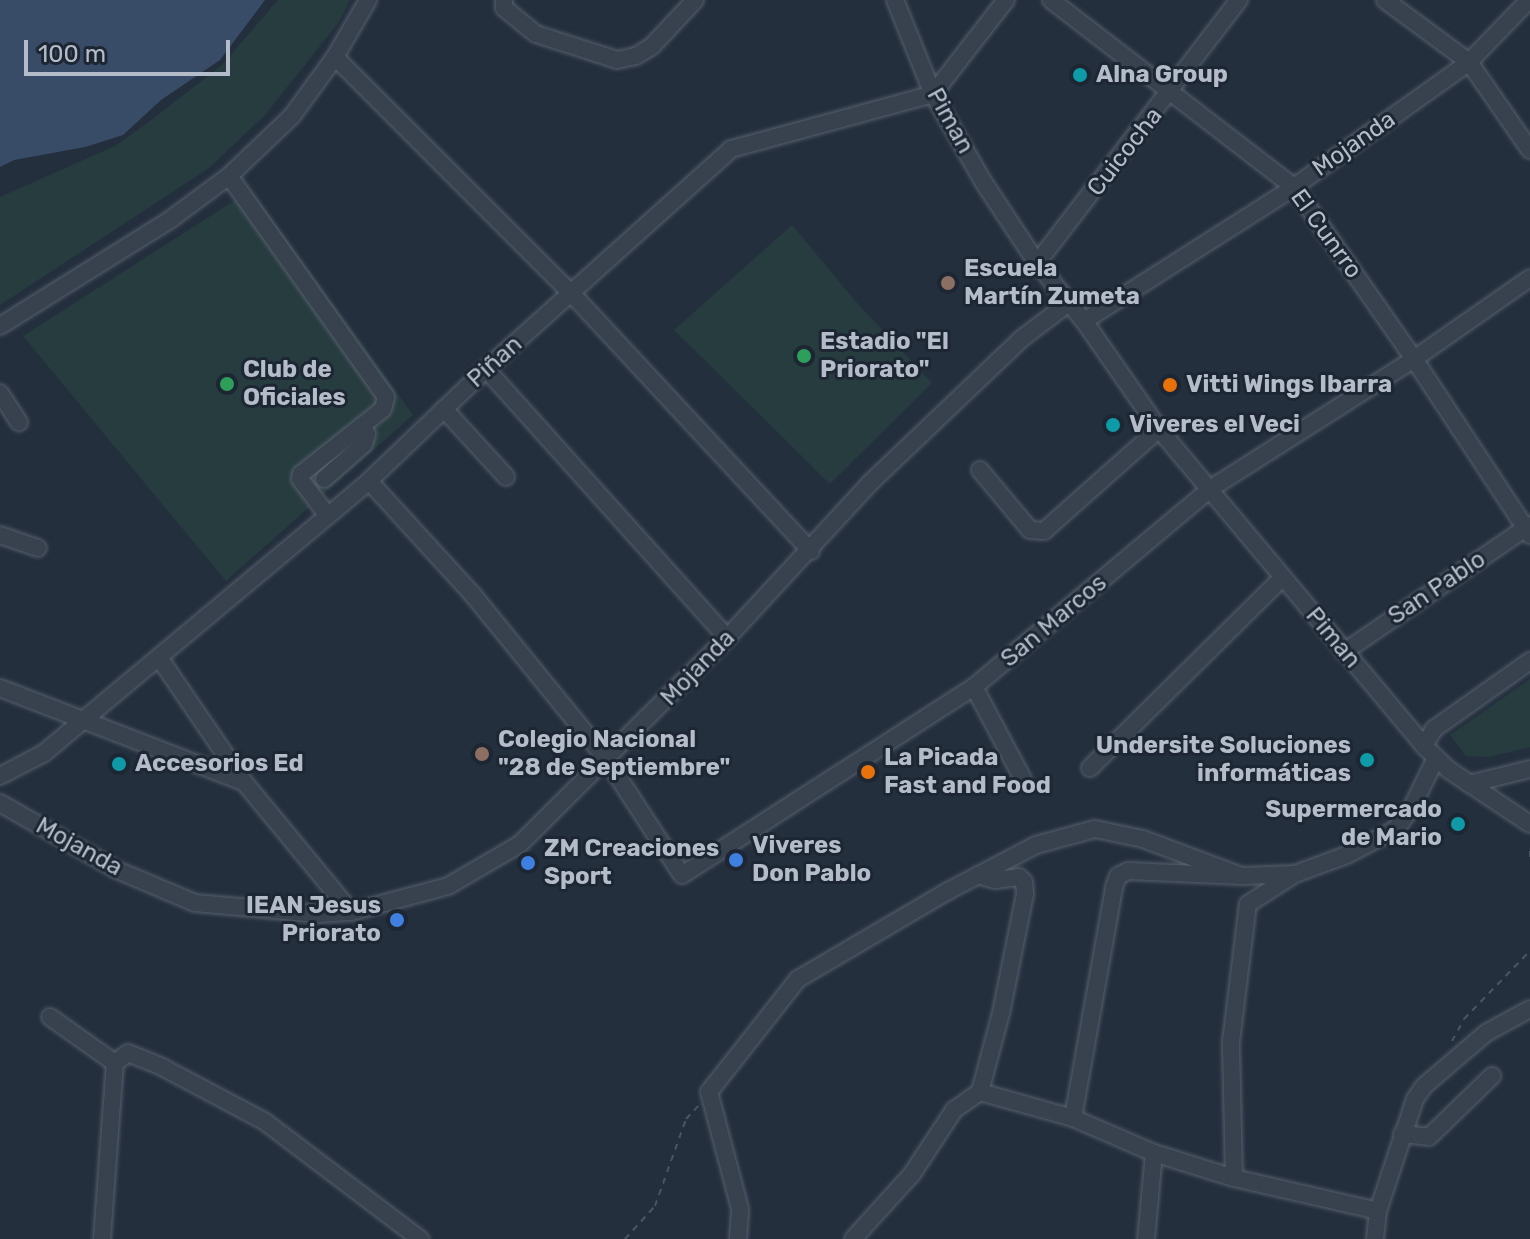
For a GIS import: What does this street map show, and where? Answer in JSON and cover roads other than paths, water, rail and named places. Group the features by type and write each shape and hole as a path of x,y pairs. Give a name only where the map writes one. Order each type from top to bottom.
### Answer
{"street":[{"path":"0,326 171,219 229,176 292,116 335,57 368,0"},
{"path":"504,0 504,8 536,34 617,60 636,56 652,46 695,0"},
{"name":"Piman","path":"895,0 933,94 1037,263 1084,321 1159,429 1430,752 1469,784 1530,824"},
{"path":"933,94 1006,0"},
{"name":"El Cunrro","path":"1051,0 1294,187 1528,529"},
{"name":"Cuicocha","path":"1037,263 1173,91 1239,0"},
{"path":"1385,0 1469,62 1530,150"},
{"name":"Mojanda","path":"1084,321 1294,187 1469,62 1529,0"},
{"path":"335,57 572,294 811,551"},
{"name":"Piñan","path":"0,776 44,753 369,481 486,369 731,149 933,94"},
{"path":"229,176 386,397 383,409 301,474 300,479 328,516"},
{"name":"San Marcos","path":"607,760 682,875 974,687 1210,489 1414,359 1530,278"},
{"name":"Mojanda","path":"0,803 117,870 195,903 319,914 351,912 448,886 520,844 727,638 811,551 870,483 1021,339 1070,302"},
{"path":"486,369 727,638"},
{"path":"0,393 19,422"},
{"path":"444,409 506,477"},
{"path":"324,479 364,444 367,434 362,427"},
{"path":"980,470 1030,530 1044,531 1159,429"},
{"path":"369,481 473,595 607,760"},
{"name":"San Pablo","path":"1344,652 1528,529"},
{"path":"0,535 38,548"},
{"path":"1090,768 1282,578"},
{"path":"160,659 244,782 351,912"},
{"path":"1234,1178 1231,1042 1247,910 1254,899 1295,874 1347,855 1396,829 1412,807 1434,729 1530,661"},
{"path":"974,687 1023,779"},
{"path":"0,688 244,782"},
{"path":"1469,784 1530,769"},
{"path":"738,1239 740,1209 709,1092 798,979 1036,845 1095,829 1143,839 1242,876"},
{"path":"1073,1118 1118,876 1128,871 1242,876 1295,874"},
{"path":"853,1239 912,1174 954,1110 980,1092 1001,1013 1025,894 1024,882 1019,877 985,879 978,875"},
{"path":"1375,1239 1378,1211 1415,1099 1424,1086 1486,1033 1530,1009"},
{"path":"50,1017 115,1063"},
{"path":"102,1239 115,1063 120,1056 137,1054 264,1121 420,1239"},
{"path":"1402,1134 1429,1137 1492,1076"},
{"path":"980,1092 1073,1118 1154,1153 1234,1178 1378,1211"},
{"path":"1146,1239 1154,1153"}],"water":[{"path":"0,0 265,0 220,60 161,100 123,135 85,147 14,160 0,167"}],"place":[{"name":"Alna Group","path":"1080,75"},
{"name":"Escuela Martín Zumeta","path":"948,283"},
{"name":"Estadio \"El Priorato\"","path":"804,356"},
{"name":"Club de Oficiales","path":"227,384"},
{"name":"Vitti Wings Ibarra","path":"1170,385"},
{"name":"Viveres el Veci","path":"1113,425"},
{"name":"Colegio Nacional \"28 de Septiembre\"","path":"482,754"},
{"name":"Undersite Soluciones informáticas","path":"1367,760"},
{"name":"Accesorios Ed","path":"119,764"},
{"name":"La Picada Fast and Food","path":"868,772"},
{"name":"Supermercado de Mario","path":"1458,824"},
{"name":"Viveres Don Pablo","path":"736,860"},
{"name":"ZM Creaciones Sport","path":"528,863"},
{"name":"IEAN Jesus Priorato","path":"397,920"}]}
